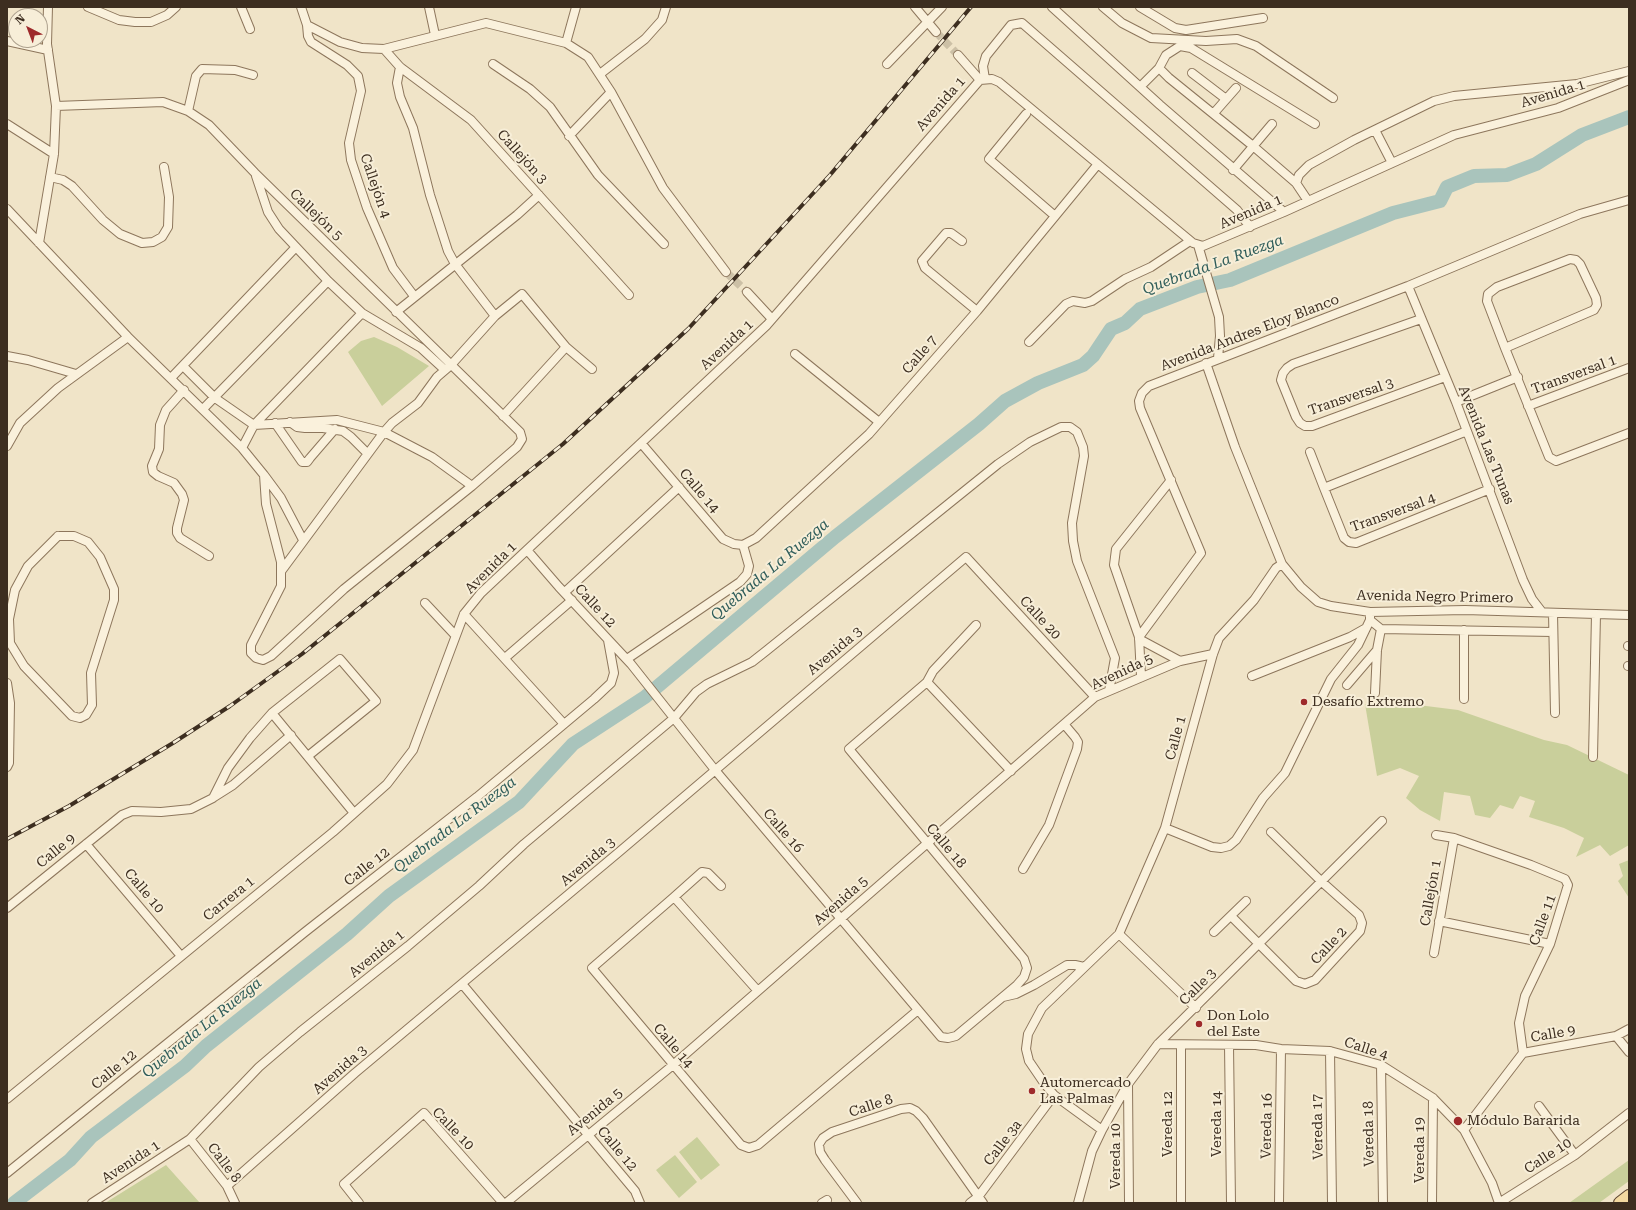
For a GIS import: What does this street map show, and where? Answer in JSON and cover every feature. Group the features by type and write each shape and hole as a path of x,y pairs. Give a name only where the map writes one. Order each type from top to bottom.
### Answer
{"main road":[{"path":"1620,1203 1629,1196"}],"street":[{"path":"38,243 54,154 56,106 48,50 48,7"},
{"path":"88,7 119,20 150,22 167,15 176,7"},
{"path":"240,7 250,29"},
{"name":"Callejón 4","path":"300,7 307,25 308,36 311,42 347,65 358,76 361,91 349,143 351,160 367,208 393,268 414,296"},
{"path":"429,7 435,35"},
{"path":"566,43 576,7"},
{"path":"600,74 645,39 662,20 666,7"},
{"path":"915,7 936,32"},
{"path":"887,64 942,7"},
{"path":"1052,7 1233,170 1284,212"},
{"path":"1103,7 1122,23 1151,38 1193,44 1315,124"},
{"path":"1140,7 1175,28 1194,29 1262,18"},
{"path":"307,25 340,42 362,48 384,50 435,35 486,23 566,43 588,57 600,74 663,188 726,272"},
{"path":"982,79 983,66 986,56 1011,25 1022,23 1237,210 1250,227"},
{"path":"1193,44 1194,29"},
{"path":"1140,87 1159,68 1166,55 1180,46 1237,39 1256,46 1333,98"},
{"path":"7,41 48,50"},
{"name":"Callejón 3","path":"384,50 400,67 471,120 629,295"},
{"path":"958,55 982,79"},
{"path":"493,64 539,97 550,107 598,176 664,244"},
{"path":"400,67 397,83 400,98 413,128 430,195 448,251 455,264 496,316"},
{"path":"1159,68 1169,78 1254,146 1296,183 1308,201"},
{"path":"188,111 196,76 202,69 234,70 253,75"},
{"path":"1296,183 1299,175 1309,165 1375,130 1445,97 1577,84 1629,71"},
{"path":"1192,73 1226,99"},
{"name":"Avenida 1","path":"435,694 455,634 464,614 482,593 772,319 982,79 999,82 1194,243 1208,244 1284,212 1454,135 1558,108 1629,80"},
{"path":"1214,113 1236,88"},
{"path":"569,136 611,92"},
{"name":"Callejón 5","path":"56,106 163,102 188,111 209,124 255,173 396,312 448,367 520,432 522,439 518,447 472,486"},
{"path":"1026,114 989,159 1055,216"},
{"path":"7,124 54,154"},
{"path":"1233,170 1272,124"},
{"path":"1375,130 1392,163"},
{"name":"Calle 7","path":"743,545 756,538 869,434 977,311 1098,164"},
{"path":"50,177 63,180 72,186 103,220 120,234 142,243 153,242 162,237 168,227 169,197 164,167"},
{"path":"255,173 268,212 278,229 328,281 362,313 421,348 448,367"},
{"path":"396,312 414,296 517,215 539,195"},
{"name":"Avenida Andres Eloy Blanco","path":"1139,638 1201,553 1140,408 1139,401 1142,392 1149,386 1218,358 1408,286 1580,214 1629,200"},
{"path":"7,209 128,337 242,448 281,498 304,540"},
{"path":"962,241 951,233 946,233 923,258 922,264 977,311"},
{"path":"1029,342 1066,304 1073,301 1085,303 1092,301 1126,279 1194,243 1201,258 1217,310 1220,328 1218,358"},
{"path":"171,378 296,247"},
{"name":"Transversal 1","path":"1505,348 1594,310 1596,306 1596,298 1580,264 1576,260 1570,259 1492,290 1488,294 1487,301 1505,348 1518,377 1549,457 1556,460 1629,433"},
{"path":"203,409 328,281"},
{"name":"Avenida Las Tunas","path":"1408,286 1456,402 1523,580 1532,599 1542,612"},
{"path":"747,292 772,319"},
{"path":"281,570 384,432 392,423 418,403 432,382 496,316 522,294 566,347 592,369"},
{"path":"242,448 254,425 362,313"},
{"name":"Transversal 3","path":"1421,319 1293,364 1287,368 1283,373 1281,380 1296,417 1300,423 1305,426 1312,426 1445,377"},
{"path":"7,446 20,423 76,374 128,337"},
{"path":"503,416 566,347"},
{"path":"795,354 879,422"},
{"path":"7,356 28,360 76,374"},
{"name":"Avenida Negro Primero","path":"1206,363 1235,447 1282,564 1301,587 1318,602 1369,620 1464,610 1629,616"},
{"path":"183,366 215,398 254,425 289,422 311,424 339,430 351,437 367,453"},
{"name":"Transversal 1","path":"1528,406 1629,368"},
{"path":"1456,402 1518,377"},
{"path":"184,390 166,410 160,425 159,448 152,466 153,472 158,476 174,483 182,494 184,500 176,528 180,538 209,556"},
{"path":"264,475 266,504 281,562 281,586 251,645 251,653 256,658 263,660 271,656 344,589 472,486 432,457 384,432 337,420 311,424"},
{"path":"275,423 302,462 307,462 339,430 349,423"},
{"name":"Avenida 1","path":"92,1203 190,1139 259,1067 479,886 524,844 674,718 696,692 707,684 752,662 998,464 1030,442 1061,426 1070,427 1077,432 1083,447 1084,456 1072,523 1073,541 1077,561 1116,658 1109,691"},
{"path":"1324,488 1467,431"},
{"name":"Calle 14","path":"641,443 723,539 734,544 743,545"},
{"name":"Transversal 4","path":"1310,452 1344,538 1349,542 1356,543 1490,489"},
{"path":"1142,676 1139,638 1114,565 1116,548 1171,480"},
{"path":"565,592 679,487"},
{"path":"58,536 74,536 88,542 100,558 114,588 114,600 91,673 92,705 86,715 80,718 72,716 24,666 8,644 9,619 15,590 28,566 58,536"},
{"path":"629,661 740,582 747,574 749,566 743,545"},
{"name":"Calle 12","path":"7,1173 293,942 477,798 611,683 614,672 608,639 527,550"},
{"name":"Calle 20","path":"966,557 1095,697"},
{"name":"Avenida 3","path":"227,1186 355,1073 463,985 966,557"},
{"name":"Calle 1","path":"1102,1130 1054,1095 1029,1061 1026,1049 1028,1034 1042,1008 1119,934 1165,828 1213,654 1219,638 1254,600 1276,568 1282,564"},
{"path":"505,658 572,600"},
{"path":"425,603 455,634"},
{"path":"1553,613 1555,712"},
{"path":"464,614 564,724"},
{"path":"1594,757 1596,614"},
{"path":"1369,620 1381,629 1553,632"},
{"path":"1252,676 1350,636 1369,620"},
{"path":"1165,828 1212,847 1221,848 1229,846 1236,840 1263,798 1285,773 1331,679 1358,645 1369,620"},
{"path":"976,625 933,671 926,682 1010,771"},
{"path":"1374,693 1377,650 1381,629"},
{"path":"1464,630 1464,699"},
{"path":"1139,638 1180,661"},
{"name":"Calle 16","path":"608,639 629,661 715,770 940,1037 948,1038 956,1036 1001,998"},
{"path":"1347,685 1377,650"},
{"name":"Avenida 5","path":"505,1203 672,1065 1095,697 1180,661 1213,654"},
{"path":"213,798 237,756 250,738 272,713 340,659 376,701 308,756"},
{"name":"Calle 18","path":"926,682 849,749 1024,959 1027,968 1024,977 1001,998"},
{"path":"7,683 10,703 9,763 7,767"},
{"name":"Carrera 1","path":"7,1098 181,956 387,784 403,765 416,744 435,694"},
{"path":"272,713 354,813"},
{"path":"1023,869 1050,824 1078,749 1078,742 1064,724"},
{"path":"213,798 233,785 291,735"},
{"name":"Calle 9","path":"7,908 122,815 132,811 161,812 191,809 213,798"},
{"name":"Calle 3","path":"1078,1203 1092,1151 1102,1130 1128,1084 1158,1044 1196,1008 1382,821"},
{"name":"Calle 2","path":"1231,916 1296,981 1305,984 1315,980 1360,931 1362,923 1359,915 1322,882 1271,832"},
{"name":"Calle 11","path":"1436,835 1454,838 1531,865 1565,880 1568,885 1550,944 1525,996 1518,1023 1523,1053"},
{"name":"Callejón 1","path":"1434,953 1454,838"},
{"name":"Calle 10","path":"86,844 181,956"},
{"path":"720,886 708,873 702,872 674,897 757,990"},
{"name":"Calle 14","path":"674,897 592,968 672,1065 742,1145 749,1148 758,1145 918,1010"},
{"path":"1214,932 1246,901"},
{"path":"1439,921 1550,944"},
{"path":"1119,934 1196,1008"},
{"path":"1001,998 1016,994 1067,965 1084,967"},
{"name":"Calle 12","path":"463,985 635,1191 640,1203"},
{"name":"Calle 9","path":"1464,1130 1523,1053 1616,1036 1629,1029"},
{"path":"1616,1036 1629,1052"},
{"name":"Calle 4","path":"1158,1044 1256,1045 1281,1049 1330,1051 1381,1066 1433,1098 1464,1130 1484,1166 1499,1203"},
{"name":"Vereda 12","path":"1181,1045 1181,1203"},
{"name":"Vereda 14","path":"1229,1045 1231,1203"},
{"name":"Vereda 16","path":"1280,1203 1281,1049"},
{"name":"Vereda 17","path":"1330,1051 1332,1203"},
{"name":"Vereda 18","path":"1381,1066 1383,1203"},
{"name":"Vereda 10","path":"1128,1084 1129,1203"},
{"name":"Calle 3a","path":"970,1203 981,1200 1054,1095"},
{"name":"Vereda 19","path":"1432,1203 1433,1098"},
{"path":"1539,1106 1575,1155"},
{"name":"Calle 8","path":"857,1203 825,1160 820,1152 819,1144 823,1138 832,1132 901,1109 910,1108 924,1118 981,1200"},
{"name":"Calle 10","path":"359,1203 344,1184 424,1113 505,1203"},
{"name":"Calle 10","path":"1499,1203 1575,1155 1629,1113"},
{"name":"Calle 8","path":"190,1139 227,1186 235,1203"}],"green space":[{"path":"374,337 397,347 429,366 382,406 348,352 361,341"},
{"path":"1365,704 1418,705 1458,710 1544,740 1567,745 1629,775 1629,845 1610,856 1600,845 1576,857 1584,838 1564,828 1529,817 1535,801 1520,796 1513,809 1500,805 1490,818 1475,815 1470,796 1444,792 1440,821 1420,810 1406,798 1419,776 1400,768 1377,776"},
{"path":"1629,860 1629,898 1618,881 1623,876 1619,864"},
{"path":"697,1137 720,1165 701,1180 679,1152"},
{"path":"675,1155 697,1182 679,1198 656,1170"},
{"path":"1629,1160 1629,1181 1599,1203 1569,1203"},
{"path":"166,1165 200,1203 105,1203"}],"waterway":[{"name":"Quebrada La Ruezga","path":"14,1203 70,1160 91,1137 185,1066 206,1046 347,934 389,896 519,802 573,744 645,697 835,537 979,424 1005,401 1038,383 1083,365 1093,356 1111,329 1125,323 1140,309 1197,287 1230,280 1393,213 1440,201 1447,187 1474,176 1507,175 1536,164 1582,135 1629,117"}],"tunnel":[{"path":"936,32 958,55"},
{"path":"726,272 747,292"}],"railway":[{"path":"7,839 69,806 173,743 230,706 302,654 563,444 688,329 830,175 971,7"}],"place":[{"name":"Desafío Extremo","path":"1304,702"},
{"name":"Don Lolo del Este","path":"1199,1024"},
{"name":"Automercado Las Palmas","path":"1032,1091"},
{"name":"Módulo Bararida","path":"1458,1121"}]}
